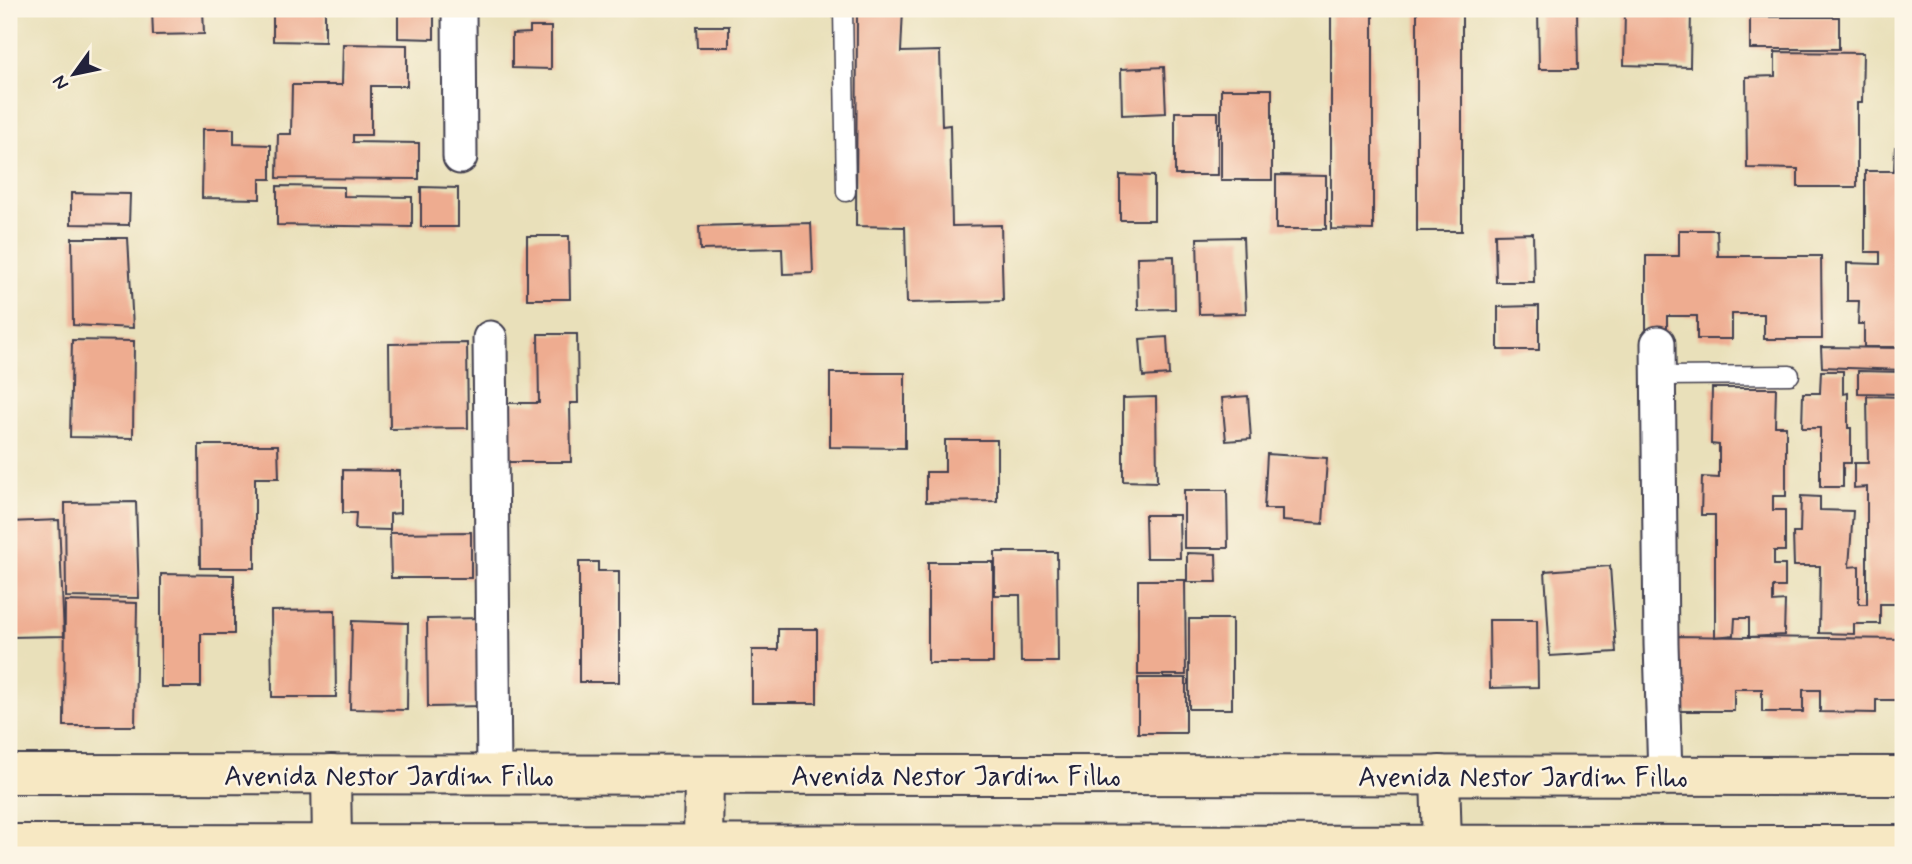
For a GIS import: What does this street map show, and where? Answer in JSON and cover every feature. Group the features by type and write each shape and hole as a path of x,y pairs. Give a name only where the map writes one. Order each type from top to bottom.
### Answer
{"main road":[{"name":"Avenida Nestor Jardim Filho","path":"9,774 1903,776"},
{"path":"331,774 332,844"},
{"path":"703,845 704,775"},
{"path":"1440,775 1442,845"},
{"path":"9,844 703,845 798,850 1442,845 1714,850 1903,845"}],"street":[{"path":"459,9 460,157"},
{"path":"490,338 494,775"},
{"path":"1658,343 1665,776"}],"lane":[{"path":"843,9 846,192"},
{"path":"1659,376 1790,375"}],"building":[{"path":"152,9 203,9 204,34 153,35"},
{"path":"273,9 325,9 325,42 273,41"},
{"path":"857,9 903,9 901,52 940,51 942,126 950,125 952,226 1001,225 1003,301 907,303 905,227 856,226"},
{"path":"1331,9 1373,9 1373,230 1331,229"},
{"path":"1417,9 1462,9 1462,231 1417,231"},
{"path":"1538,9 1577,9 1578,69 1539,69"},
{"path":"1625,9 1691,9 1690,67 1624,65"},
{"path":"398,14 434,14 434,39 398,38"},
{"path":"1750,17 1839,17 1839,49 1750,49"},
{"path":"696,26 729,26 729,47 697,47"},
{"path":"530,27 551,27 551,69 512,68 512,34 530,33"},
{"path":"343,44 407,45 407,86 371,86 371,135 353,135 353,142 419,143 419,179 277,178 278,134 291,134 292,85 342,85"},
{"path":"1775,52 1863,53 1862,103 1857,103 1857,187 1798,187 1798,169 1747,168 1746,77 1775,76"},
{"path":"1164,67 1166,113 1122,115 1121,69"},
{"path":"1221,89 1272,89 1272,180 1221,180"},
{"path":"1175,112 1218,112 1218,175 1175,175"},
{"path":"203,129 234,129 234,144 271,145 271,179 260,179 260,199 202,198"},
{"path":"1895,147 1903,147 1903,347 1864,347 1864,324 1858,324 1859,301 1847,301 1847,263 1880,264 1880,252 1865,252 1865,171 1894,171"},
{"path":"1120,175 1154,176 1154,220 1120,220"},
{"path":"1276,175 1326,176 1326,229 1276,229"},
{"path":"277,186 344,187 344,196 412,197 412,227 277,225"},
{"path":"421,187 458,188 458,227 421,227"},
{"path":"71,193 130,194 129,225 71,224"},
{"path":"811,223 813,273 783,274 782,248 700,250 699,226"},
{"path":"1679,230 1717,230 1718,256 1821,256 1822,339 1764,339 1764,314 1732,314 1732,339 1697,339 1697,316 1667,316 1667,336 1646,336 1646,256 1679,256"},
{"path":"1533,233 1534,282 1496,282 1495,234"},
{"path":"527,236 569,236 570,299 527,299"},
{"path":"1243,237 1246,313 1199,314 1197,238"},
{"path":"72,238 128,238 133,328 73,325"},
{"path":"1174,256 1175,309 1138,310 1137,257"},
{"path":"1539,306 1539,350 1498,350 1498,307"},
{"path":"538,334 577,334 578,403 570,403 571,462 504,462 504,403 539,403"},
{"path":"1167,337 1169,375 1143,377 1140,339"},
{"path":"72,340 134,341 133,438 70,437"},
{"path":"467,343 468,428 390,429 389,344"},
{"path":"1821,347 1903,348 1903,370 1822,367"},
{"path":"1821,371 1843,371 1843,394 1848,393 1851,463 1843,463 1843,487 1820,487 1820,428 1802,428 1803,393 1820,393"},
{"path":"1858,371 1903,372 1903,394 1858,393"},
{"path":"830,373 905,373 905,448 830,447"},
{"path":"1712,388 1776,388 1775,426 1786,426 1786,496 1773,496 1773,510 1785,510 1785,551 1774,551 1774,565 1785,565 1785,587 1773,587 1773,602 1785,601 1784,635 1749,637 1749,618 1735,618 1734,635 1715,637 1715,515 1701,515 1702,477 1719,478 1719,445 1711,444"},
{"path":"1248,396 1251,439 1226,441 1222,398"},
{"path":"1867,396 1903,397 1903,628 1900,628 1900,604 1880,604 1880,624 1854,624 1854,634 1819,633 1820,566 1794,566 1793,533 1800,533 1801,496 1820,497 1820,510 1853,511 1849,567 1859,566 1859,604 1867,604 1867,487 1854,488 1854,463 1868,463"},
{"path":"1156,397 1157,482 1123,481 1123,398"},
{"path":"945,440 997,440 997,501 926,502 926,472 945,472"},
{"path":"199,445 278,445 279,478 255,478 255,568 200,568"},
{"path":"1267,454 1327,458 1323,524 1282,521 1282,509 1264,509"},
{"path":"343,470 400,471 400,513 390,514 390,530 355,529 356,513 343,513"},
{"path":"1184,490 1227,490 1228,548 1184,548"},
{"path":"136,502 139,598 66,597 65,503"},
{"path":"1145,515 1179,515 1180,558 1146,558"},
{"path":"59,520 64,636 9,637 9,522"},
{"path":"471,532 471,578 391,578 390,533"},
{"path":"995,552 1057,552 1058,662 1021,662 1020,595 995,595"},
{"path":"1187,553 1216,554 1217,582 1187,582"},
{"path":"579,562 598,562 598,571 619,571 619,682 579,682"},
{"path":"928,562 993,562 993,663 928,663"},
{"path":"1610,566 1616,652 1550,656 1545,571"},
{"path":"161,574 234,575 234,634 201,634 201,687 161,687"},
{"path":"1138,580 1185,580 1186,675 1138,675"},
{"path":"65,601 137,603 135,726 64,726"},
{"path":"335,610 336,697 272,697 271,611"},
{"path":"483,618 484,706 428,707 427,619"},
{"path":"1189,619 1232,619 1232,709 1189,709"},
{"path":"1489,620 1537,620 1538,687 1490,688"},
{"path":"352,621 408,623 407,710 350,709"},
{"path":"778,629 817,629 817,703 752,703 752,650 778,650"},
{"path":"1675,636 1903,639 1903,700 1876,700 1876,713 1820,712 1820,690 1803,690 1803,712 1762,712 1762,689 1734,689 1734,711 1674,711"},
{"path":"1138,678 1186,678 1186,733 1138,733"}]}
